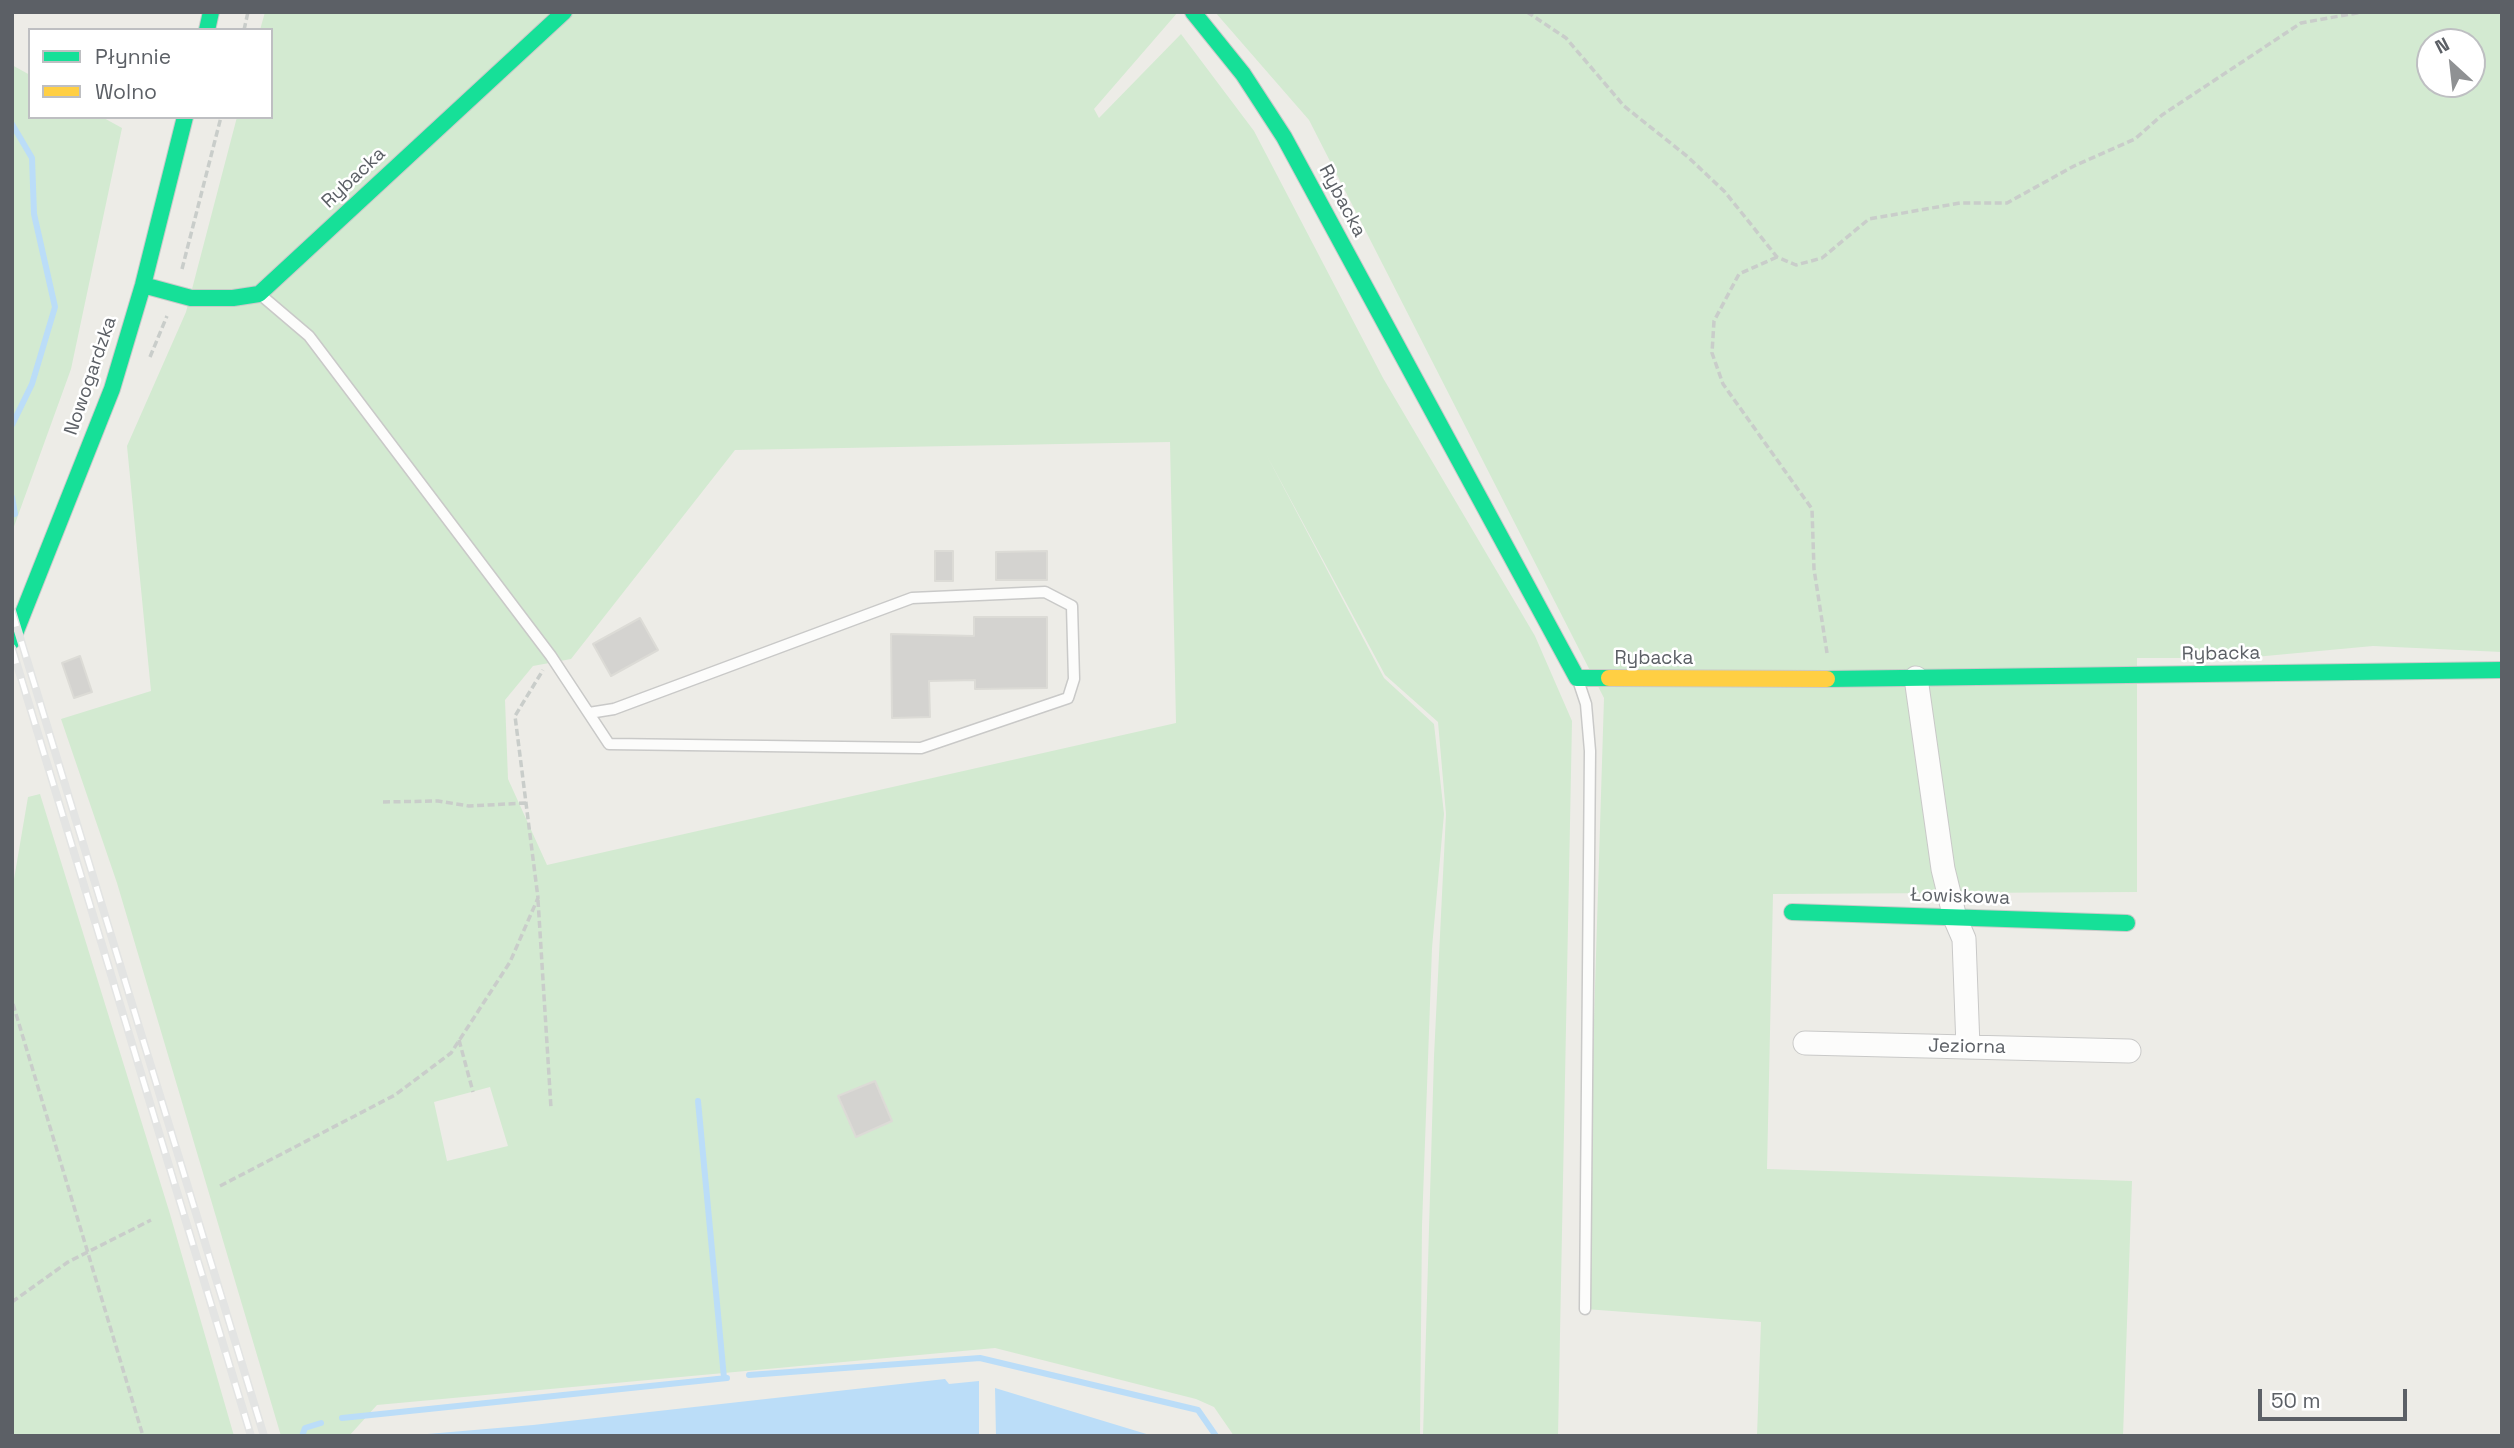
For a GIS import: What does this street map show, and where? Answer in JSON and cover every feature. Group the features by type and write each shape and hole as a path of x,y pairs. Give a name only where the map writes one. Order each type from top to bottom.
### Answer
{"street":[{"name":"Rybacka","path":"259,294 564,12"},
{"name":"Rybacka","path":"1193,12 1243,74 1284,137 1577,678 1831,679 2502,670"},
{"name":"Nowogardzka","path":"12,641 112,389 143,285 184,119"},
{"path":"143,285 191,298 233,298 259,294"},
{"path":"1916,678 1943,869 1955,918 1964,939 1968,1047"},
{"name":"Łowiskowa","path":"1792,912 2127,923"},
{"name":"Jeziorna","path":"1805,1042 2129,1051"}],"lane":[{"path":"259,294 309,336 551,656 609,744 922,748 1068,698 1074,679 1072,606 1045,592 912,598 614,709 589,713"},
{"path":"1577,678 1586,704 1590,751 1585,1309"}],"path":[{"path":"1527,12 1566,38 1623,106 1688,157 1725,192 1777,257 1797,265 1822,258 1869,219 1960,204 2007,203 2074,166 2135,139 2162,115 2301,23 2362,12"},
{"path":"1777,257 1739,274 1714,321 1712,353 1723,384 1812,509 1814,569 1831,679"},
{"path":"551,656 515,716 537,898 551,1108"},
{"path":"383,802 438,801 469,806 526,803"},
{"path":"220,1186 395,1095 451,1053 510,962 537,898"},
{"path":"13,1004 143,1436"},
{"path":"459,1040 473,1092"},
{"path":"12,1302 40,1280 152,1220"}],"green space":[{"path":"265,12 1178,12 1094,109 1099,118 1181,34 1254,131 1383,378 1535,636 1572,721 1558,1436 1423,1436 1434,1056 1446,814 1438,722 1385,675 1266,454 1384,678 1434,724 1444,814 1432,948 1422,1225 1420,1436 1234,1436 1214,1407 1196,1399 995,1348 377,1405 349,1436 281,1436 117,883 61,719 151,691 127,446 186,312 236,119 273,119 273,28 261,28","holes":["1170,442 1176,723 547,865 508,779 505,700 533,666 571,659 735,450","490,1087 508,1146 447,1161 434,1102"]},
{"path":"1215,12 2502,12 2502,652 2373,646 2244,658 2137,658 2137,892 1773,894 1767,1169 2132,1181 2123,1436 1757,1436 1761,1322 1585,1309 1604,698 1309,120"},
{"path":"12,65 28,74 28,119 106,119 122,128 71,369 12,532"},
{"path":"40,794 170,1214 234,1436 12,1436 12,891 28,797"}],"water":[{"path":"945,1379 949,1384 979,1381 979,1436 404,1436 533,1425"},
{"path":"995,1388 1153,1436 996,1436"}],"building":[{"path":"935,551 953,551 953,581 935,581"},
{"path":"1047,551 1047,580 996,580 996,552"},
{"path":"974,617 1047,617 1047,688 975,689 975,680 929,681 930,717 892,718 891,634 974,636"},
{"path":"640,618 658,650 611,676 593,644"},
{"path":"80,656 92,692 74,698 62,663"},
{"path":"875,1081 892,1121 856,1137 838,1096"}],"waterway":[{"path":"12,124 32,158 34,214 55,307 32,384 12,425"},
{"path":"12,497 15,514 12,515"},
{"path":"698,1101 724,1378"},
{"path":"749,1375 980,1358 1198,1410 1216,1436"},
{"path":"342,1418 727,1378"},
{"path":"302,1436 305,1428 321,1423"}],"railway":[{"path":"12,611 264,1436"},
{"path":"12,648 251,1436"}],"traffic: fast":[{"path":"207,28 211,12"},
{"path":"143,285 191,298 233,298 259,294 564,12"},
{"path":"1193,12 1243,74 1284,137 1577,678 1609,678"},
{"path":"12,641 112,389 143,285 184,119"},
{"path":"1827,679 2502,670"},
{"path":"1792,912 2127,923"}],"traffic: slow":[{"path":"1609,678 1827,679"}]}
